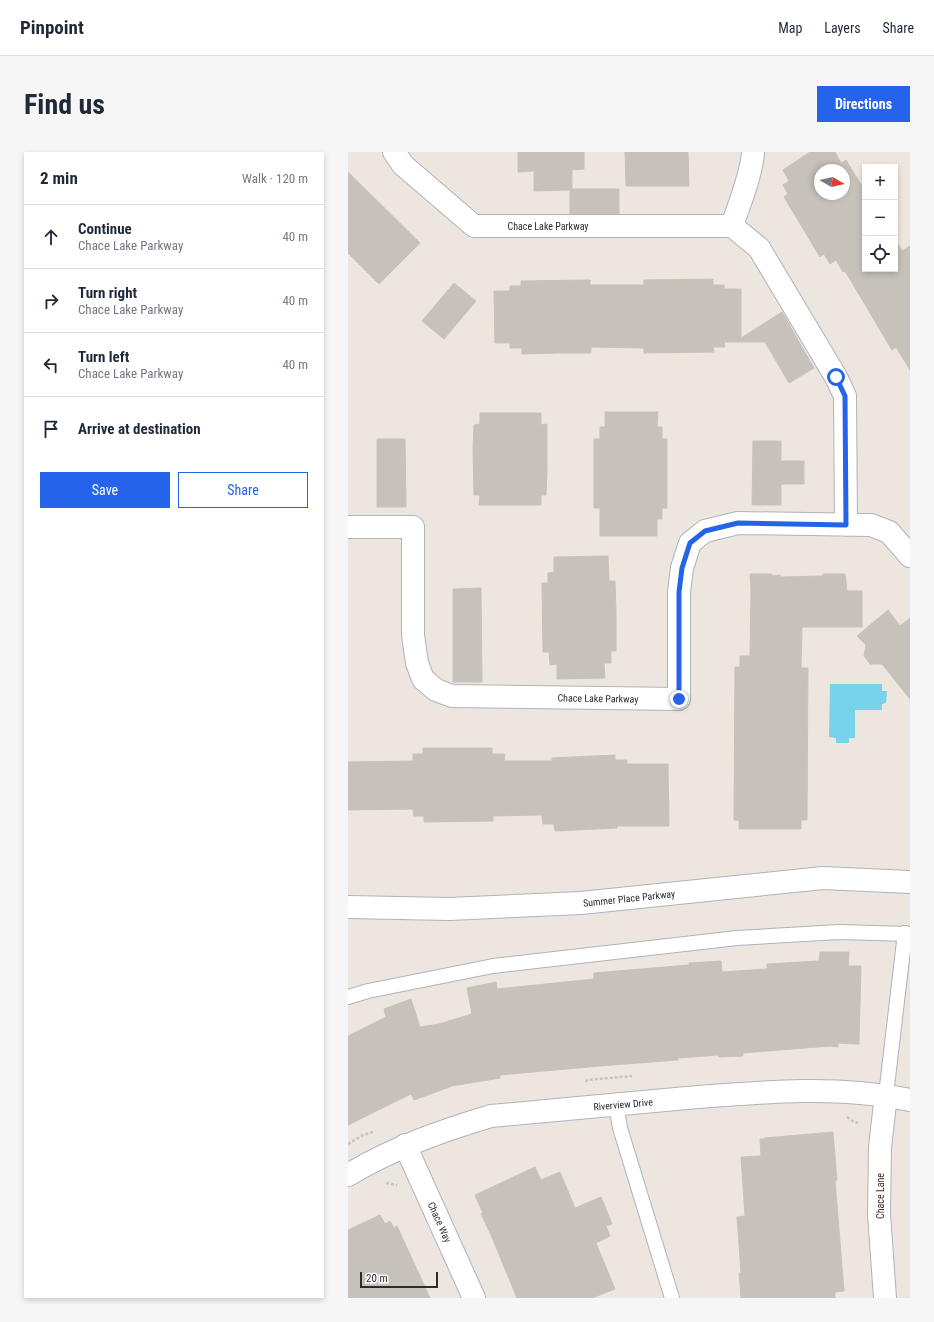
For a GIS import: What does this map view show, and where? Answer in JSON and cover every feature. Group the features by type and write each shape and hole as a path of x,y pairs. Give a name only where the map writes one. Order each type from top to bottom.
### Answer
{"street":[{"name":"Chace Lake Parkway","path":"394,152 403,165 474,226 732,226"},
{"path":"753,152 753,159 732,226 758,248 836,377 845,396 846,525"},
{"name":"Chace Lake Parkway","path":"348,527 413,527 413,635 416,663 423,679 436,690 452,696 679,699 679,592 682,568 690,543 705,531 738,523 871,525 889,532 910,556"},
{"name":"Summer Place Parkway","path":"348,907 449,909 581,903 823,878 910,882"},
{"name":"Riverview Drive","path":"348,1175 405,1145 491,1116 761,1092 839,1092 886,1095 910,1100"},
{"name":"Chace Lane","path":"885,1298 879,1214 880,1147 886,1095"},
{"name":"Chace Way","path":"405,1145 474,1298"}],"lane":[{"path":"348,997 368,991 493,966 737,938 839,932 908,934 886,1095"},
{"path":"616,1104 620,1128 672,1298"}],"water":[{"path":"830,684 882,684 882,691 887,691 886,703 882,704 882,710 855,710 855,738 849,738 849,743 836,743 836,738 829,737"}],"building":[{"path":"518,152 584,152 584,169 572,170 572,189 619,189 619,214 570,214 570,190 534,191 534,171 518,172"},
{"path":"625,152 688,152 689,186 626,186"},
{"path":"810,152 835,152 841,163 846,160 848,164 814,164 814,200 850,200 850,166 862,186 862,272 898,272 898,244 902,251 910,246 910,370 896,347 892,350 845,271 843,272 836,260 830,264 824,254 820,257 784,197 788,194 783,185 789,181 783,170"},
{"path":"348,172 420,243 379,284 348,253"},
{"path":"713,279 713,285 724,285 724,289 741,289 741,338 782,312 814,368 789,383 765,342 724,342 725,347 713,347 714,352 644,353 644,348 591,347 591,353 522,354 522,348 510,348 510,343 495,343 494,291 510,291 510,286 521,286 521,281 590,280 590,285 644,285 644,280"},
{"path":"454,283 476,301 444,339 422,321"},
{"path":"605,412 658,412 657,427 662,427 662,439 667,439 667,508 662,508 662,519 657,519 657,536 600,536 600,508 594,508 594,439 600,439 600,427 605,427"},
{"path":"480,413 541,413 541,425 547,424 547,467 546,495 541,495 541,505 479,505 480,495 474,495 473,450 474,425 480,424"},
{"path":"377,439 405,439 406,507 377,507"},
{"path":"753,441 781,441 781,461 804,461 804,484 781,484 781,505 752,505"},
{"path":"608,556 609,581 615,581 616,651 611,651 611,663 604,663 605,678 557,679 557,664 550,665 549,652 543,652 542,583 548,583 548,573 554,572 554,557"},
{"path":"750,574 772,574 772,576 780,575 780,577 845,574 847,591 862,591 862,627 802,627 801,668 808,668 807,820 801,820 801,829 739,829 739,820 734,820 735,667 740,667 740,656 750,656"},
{"path":"481,588 482,682 453,682 453,589"},
{"path":"888,610 900,626 910,618 910,699 882,664 870,664 864,656 866,645 857,636"},
{"path":"423,748 492,748 492,754 505,754 504,761 552,761 552,758 615,755 615,760 627,760 627,764 668,764 669,826 617,826 617,828 555,831 554,824 543,824 542,815 493,816 493,821 424,822 424,816 414,816 413,809 348,810 348,762 413,761 413,754 423,754"},
{"path":"820,952 849,952 848,966 861,966 859,1044 838,1043 838,1047 830,1046 743,1053 743,1056 719,1057 719,1055 678,1058 678,1060 500,1075 500,1078 452,1086 414,1100 411,1094 348,1125 348,1036 386,1017 384,1009 411,999 420,1027 439,1024 472,1014 467,988 496,982 497,989 594,979 594,973 721,961 722,972 767,969 767,964 819,961"},
{"path":"833,1132 837,1180 835,1180 844,1291 835,1292 835,1298 741,1298 739,1273 741,1273 737,1217 745,1216 741,1157 761,1156 760,1139"},
{"path":"535,1167 541,1180 560,1172 575,1208 601,1197 612,1224 606,1226 610,1236 596,1243 615,1289 592,1298 517,1298 481,1214 483,1213 475,1195"},
{"path":"380,1215 385,1224 390,1221 394,1228 397,1226 430,1298 348,1298 348,1230"}],"route":[{"path":"679,699 679,592 682,568 690,543 705,531 738,523 846,525 845,396 836,377"}]}
